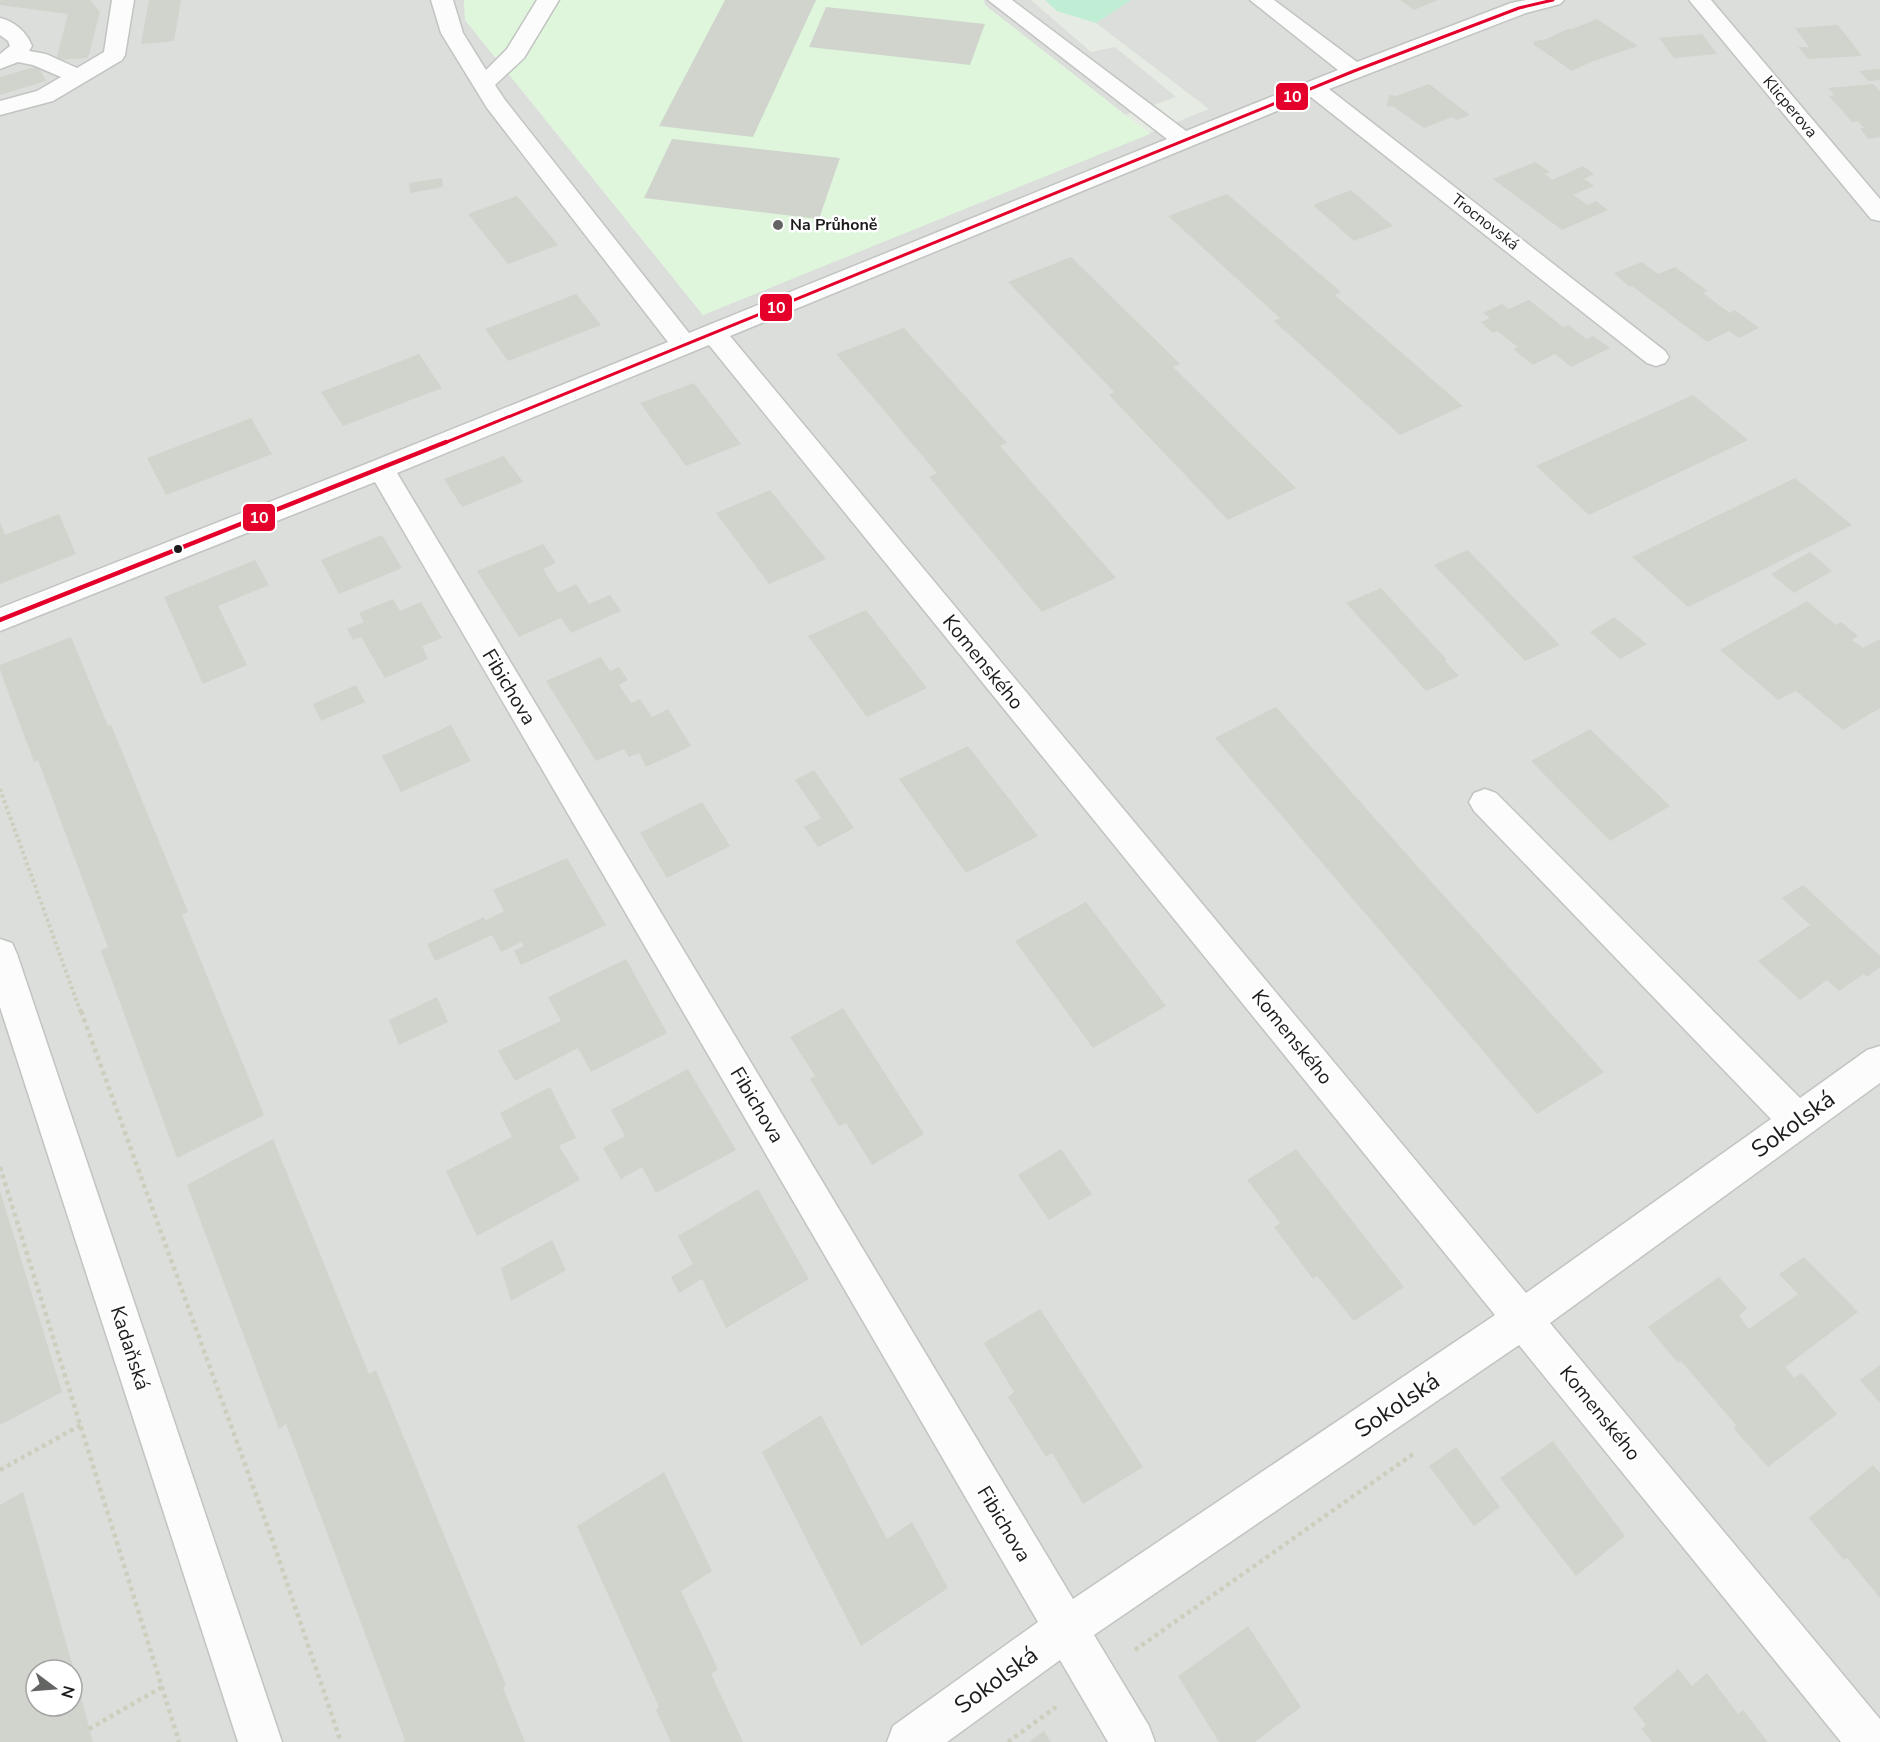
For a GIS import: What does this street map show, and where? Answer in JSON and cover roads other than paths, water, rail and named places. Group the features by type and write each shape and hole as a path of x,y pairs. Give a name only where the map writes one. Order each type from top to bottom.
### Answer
{"street":[{"path":"0,108 45,96 114,55 123,0"},
{"path":"442,0 453,33 495,103 698,339"},
{"path":"483,84 516,53 548,0"},
{"path":"999,0 1184,141"},
{"path":"1261,0 1354,71"},
{"path":"0,620 381,469 1354,71 1519,8 1553,0"},
{"name":"Klicperova","path":"1700,0 1880,213"},
{"path":"0,24 18,38 21,46 8,58"},
{"path":"8,58 38,59 78,76"},
{"name":"Trocnovská","path":"1314,88 1656,357"},
{"name":"Komenského","path":"698,339 1523,1319 1870,1742"},
{"name":"Fibichova","path":"381,469 1133,1742"},
{"path":"1485,802 1798,1120"},
{"name":"Kadaňská","path":"0,954 260,1742"},
{"name":"Sokolská","path":"909,1742 1066,1629 1523,1319 1880,1062"}],"place":[{"name":"Na Průhoně","path":"778,225"}]}
